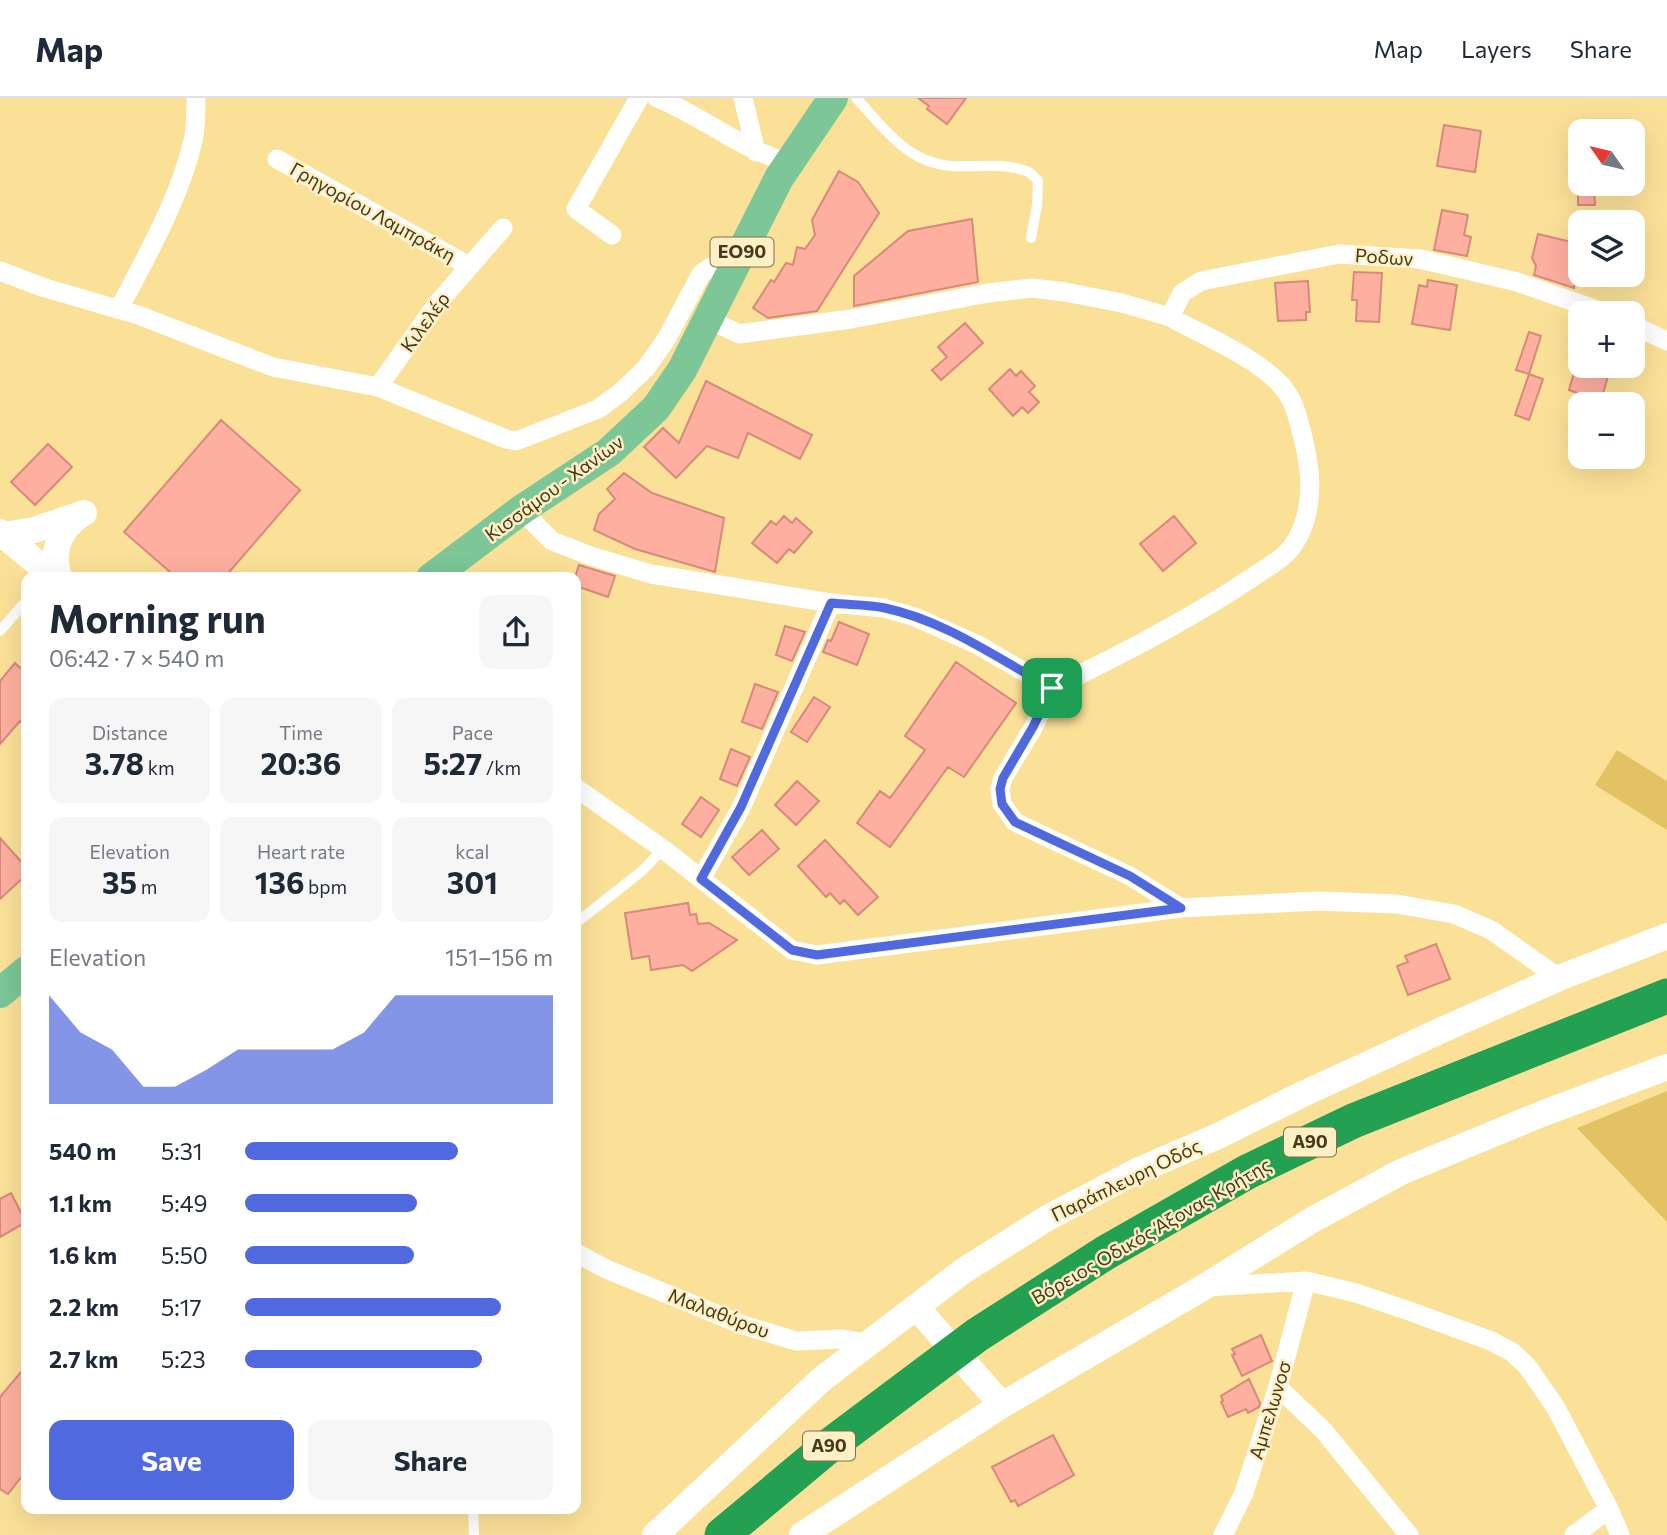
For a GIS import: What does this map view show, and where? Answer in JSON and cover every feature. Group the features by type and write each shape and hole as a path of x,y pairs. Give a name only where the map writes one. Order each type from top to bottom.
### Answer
{"highway":[{"name":"Βόρειος Οδικός Άξονας Κρήτης","path":"722,1535 825,1449 977,1335 1105,1253 1247,1172 1353,1121 1667,996"}],"main road":[{"name":"Κισσάμου - Χανίων","path":"439,572 521,510 609,452 656,408 682,370 789,162 833,98"},
{"path":"0,993 21,975"}],"street":[{"path":"119,309 181,181 194,138 196,98"},
{"path":"612,234 576,209 639,98"},
{"path":"657,98 683,108 756,152 789,162"},
{"path":"743,98 756,152"},
{"name":"Γρηγορίου Λαμπράκη","path":"277,159 469,266"},
{"name":"Κιλελέρ","path":"379,387 436,305 503,228"},
{"name":"Ροδων","path":"1171,315 1182,293 1201,281 1339,254 1420,259 1517,282 1572,301"},
{"path":"0,271 42,287 119,309 273,367 379,387 516,441 598,409 621,392 646,368 667,338 701,274 711,267 736,265"},
{"path":"708,319 739,334 850,319 988,293 1032,288 1122,303 1171,315 1262,369 1280,383 1294,403 1307,457 1310,484 1308,512 1296,541 1277,561 1181,621 1117,657 1052,688 1003,778 1000,789 1002,804 1015,822 1130,876 1181,908"},
{"path":"1645,331 1667,341"},
{"path":"521,510 552,541 652,574 831,603 884,608 915,617 978,645 1052,688"},
{"path":"2,534 34,530 84,513 69,523 59,540 53,572"},
{"path":"2,534 47,572"},
{"path":"701,879 741,807 831,603"},
{"path":"581,792 663,849 792,950 817,955 1181,908 1317,901 1397,904 1454,914 1491,930 1559,978"},
{"name":"Παράπλευρη Οδός","path":"655,1535 822,1379 962,1271 1049,1217 1137,1171 1218,1136 1306,1093 1559,978 1667,936"},
{"path":"802,1535 1002,1405 1204,1287 1312,1220 1401,1172 1544,1113 1667,1067"},
{"name":"Μαλαθύρου","path":"581,1256 618,1274 756,1329 796,1340 842,1339 870,1344"},
{"path":"1204,1287 1306,1281 1356,1293 1401,1308 1491,1341 1512,1352 1527,1366 1556,1408 1620,1535"},
{"name":"Αμπελωνοσ","path":"1223,1535 1244,1493 1278,1387 1306,1281"},
{"path":"917,1308 1002,1405"},
{"path":"1278,1387 1323,1430 1409,1535"},
{"path":"1574,1535 1609,1509"}],"lane":[{"path":"856,98 895,140 919,157 946,166 1004,166 1029,171 1038,181 1031,239"},
{"path":"0,631 21,607"},
{"path":"581,919 642,872 663,849"},
{"path":"473,1514 474,1535"}],"shaded area":[{"path":"1617,750 1667,781 1667,830 1595,785"},
{"path":"1667,1091 1667,1222 1577,1128"}],"building":[{"path":"918,98 966,98 947,124 927,109 929,106"},
{"path":"1444,125 1481,131 1475,172 1437,166"},
{"path":"839,171 858,182 879,213 817,311 768,318 753,308 786,263 793,265 797,247 805,249 815,235 812,220"},
{"path":"1578,196 1595,196 1595,205 1578,205"},
{"path":"1442,210 1468,215 1464,235 1471,237 1467,256 1434,250"},
{"path":"972,219 978,282 854,306 854,276 908,231"},
{"path":"1538,234 1568,241 1568,286 1534,275 1536,266 1532,258"},
{"path":"1354,272 1382,273 1379,322 1356,321 1357,300 1352,300"},
{"path":"1428,280 1457,285 1450,330 1412,324 1419,285 1427,287"},
{"path":"1308,281 1310,312 1306,312 1306,320 1278,321 1275,283"},
{"path":"965,323 983,343 941,380 932,370 947,357 938,347"},
{"path":"1529,332 1541,336 1529,374 1516,370"},
{"path":"1010,369 1016,376 1021,371 1035,386 1029,392 1039,402 1028,413 1022,407 1013,416 989,389"},
{"path":"1529,374 1543,379 1529,420 1515,415"},
{"path":"1572,378 1607,378 1603,392 1569,390"},
{"path":"706,381 812,435 800,459 748,433 738,458 707,446 676,478 644,447 663,428 679,443"},
{"path":"221,420 300,490 229,572 170,572 124,532"},
{"path":"48,444 72,467 35,505 11,482"},
{"path":"624,473 652,493 724,518 715,572 635,549 594,530 599,514 615,499 607,489"},
{"path":"784,516 792,523 796,518 812,532 794,553 789,549 777,563 752,543 771,521 776,525"},
{"path":"1174,516 1196,543 1163,571 1140,544"},
{"path":"579,565 615,576 608,597 581,588 581,572 577,572"},
{"path":"839,622 869,634 857,665 823,652"},
{"path":"785,626 805,632 792,661 776,655"},
{"path":"956,662 1016,703 964,777 948,767 890,847 857,823 880,791 890,798 925,750 905,736"},
{"path":"15,663 21,668 21,722 0,744 0,681"},
{"path":"755,684 778,692 762,729 742,722"},
{"path":"814,697 830,707 807,742 791,732"},
{"path":"731,749 750,757 737,786 720,779"},
{"path":"797,781 819,801 796,825 775,805"},
{"path":"701,797 719,810 701,837 682,824"},
{"path":"762,830 779,849 749,875 732,857"},
{"path":"0,838 21,861 21,880 0,899"},
{"path":"825,840 878,897 858,915 844,900 840,904 830,893 826,897 798,866"},
{"path":"688,903 690,915 696,914 698,924 709,923 737,940 692,971 683,965 651,970 649,956 632,959 625,913"},
{"path":"1436,944 1450,979 1408,995 1397,966 1408,962 1405,956"},
{"path":"11,1193 21,1212 21,1225 0,1237 0,1199"},
{"path":"1261,1335 1272,1361 1242,1376 1232,1349"},
{"path":"21,1372 21,1477 8,1494 0,1489 0,1397"},
{"path":"1249,1379 1260,1403 1259,1407 1248,1413 1246,1409 1228,1417 1221,1396"},
{"path":"1053,1435 1074,1475 1018,1506 1015,1500 1011,1502 992,1467"}],"route":[{"path":"831,603 884,608 915,617 978,645 1052,688 1003,778 1000,789 1002,804 1015,822 1130,876 1181,908 817,955 792,950 701,879 741,807 831,603"}]}
